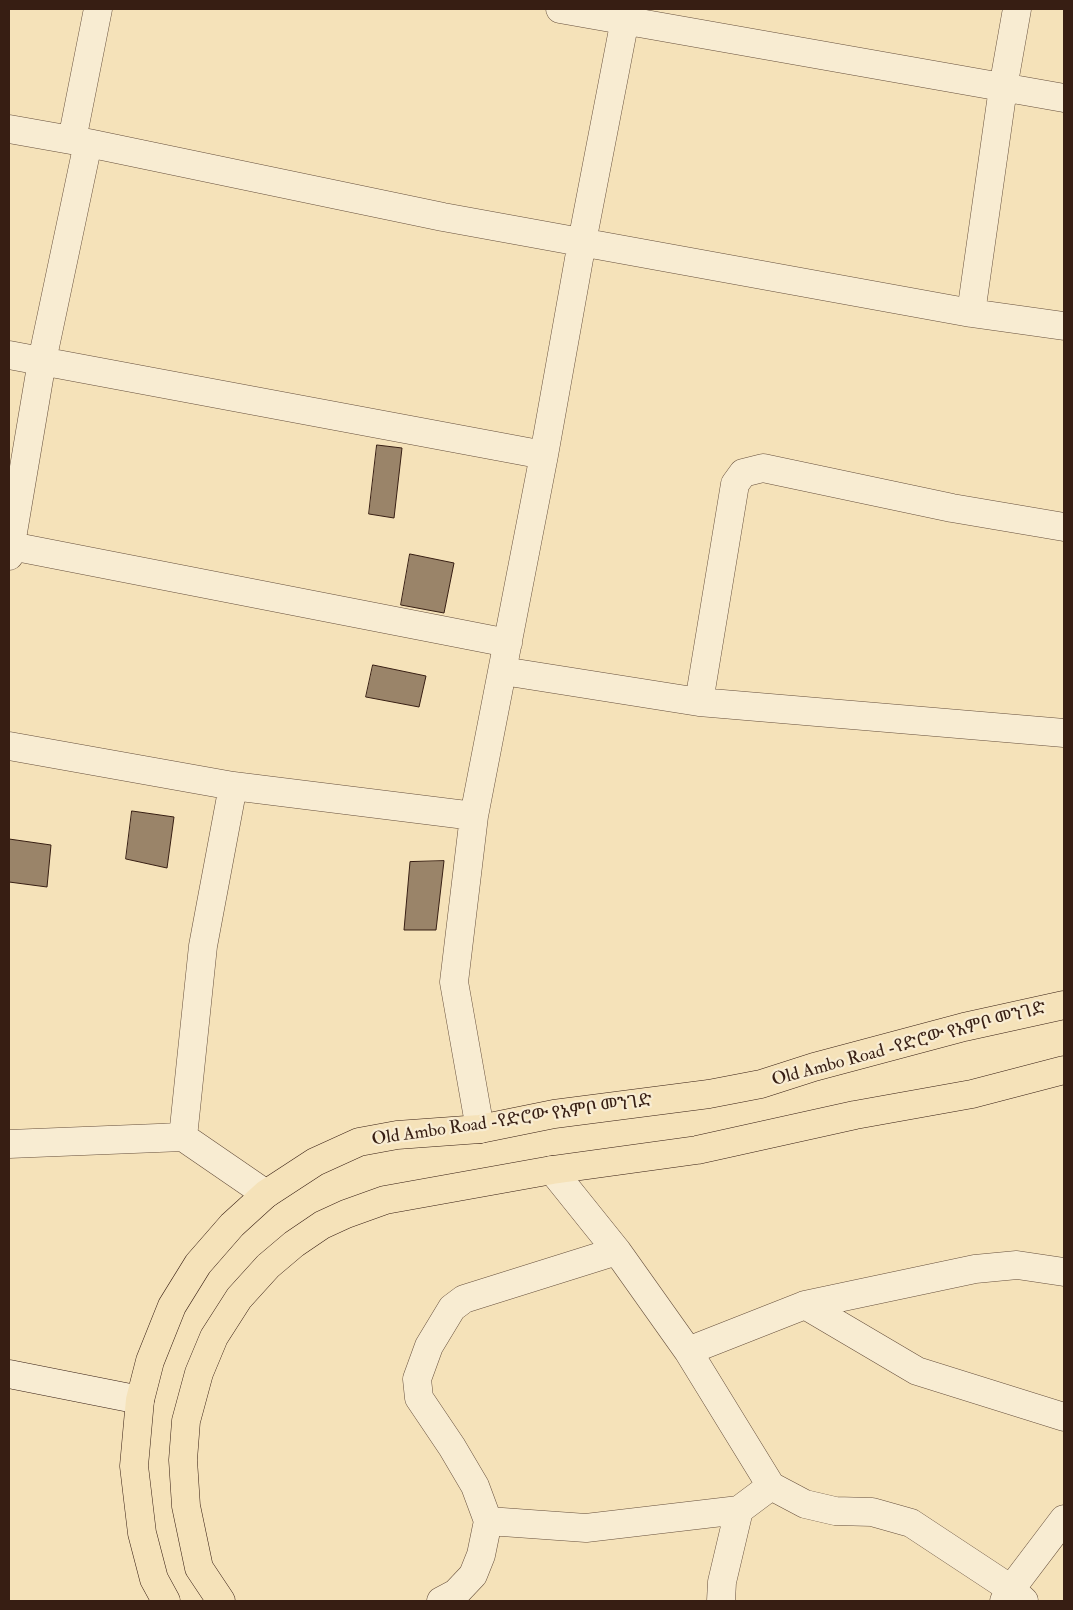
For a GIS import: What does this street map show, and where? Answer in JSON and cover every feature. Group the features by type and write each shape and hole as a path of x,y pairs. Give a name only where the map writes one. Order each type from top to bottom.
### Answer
{"main road":[{"name":"Old Ambo Road -የድሮው የአምቦ መንገድ","path":"166,1601 154,1579 142,1533 134,1466 140,1400 150,1361 172,1306 198,1264 232,1225 266,1194 315,1162 359,1142 397,1135 480,1129 554,1114 709,1094 761,1084 814,1067 964,1027 1064,1005"},
{"path":"221,1601 199,1568 186,1506 183,1460 186,1421 199,1372 214,1337 239,1298 268,1266 294,1244 322,1225 385,1200 552,1170 697,1150 846,1117 972,1094 1064,1070"}],"street":[{"path":"98,9 80,142 10,551 508,643"},
{"path":"560,9 626,15 1003,88 1064,98"},
{"path":"971,313 1003,88 1017,9"},
{"path":"480,1129 454,982 474,816 626,15"},
{"path":"9,129 443,217 971,313 1064,326"},
{"path":"9,355 544,455"},
{"path":"699,702 735,484 743,473 763,468 952,508 1064,527"},
{"path":"503,671 699,702 1064,733"},
{"path":"9,746 233,786 474,816"},
{"path":"183,1137 203,946 233,786"},
{"path":"9,1144 183,1137 266,1194"},
{"path":"552,1170 617,1251 688,1352 771,1486 805,1504 834,1510 872,1512 911,1523 1013,1597 1064,1519"},
{"path":"441,1601 456,1593 473,1575 481,1555 488,1521 475,1486 452,1447 419,1398 417,1379 429,1346 452,1308 464,1300 617,1251"},
{"path":"688,1352 805,1305 975,1268 1017,1265 1064,1272"},
{"path":"805,1305 917,1372 1064,1417"},
{"path":"9,1374 140,1400"},
{"path":"488,1521 586,1528 739,1510 771,1486"},
{"path":"721,1601 722,1582 739,1510"}],"building":[{"path":"377,445 402,448 394,518 369,514"},
{"path":"410,554 454,563 444,613 401,605"},
{"path":"373,665 426,676 419,707 366,697"},
{"path":"132,811 174,817 167,868 126,859"},
{"path":"9,839 51,845 47,887 9,882"},
{"path":"444,861 436,930 404,930 410,862"}]}
